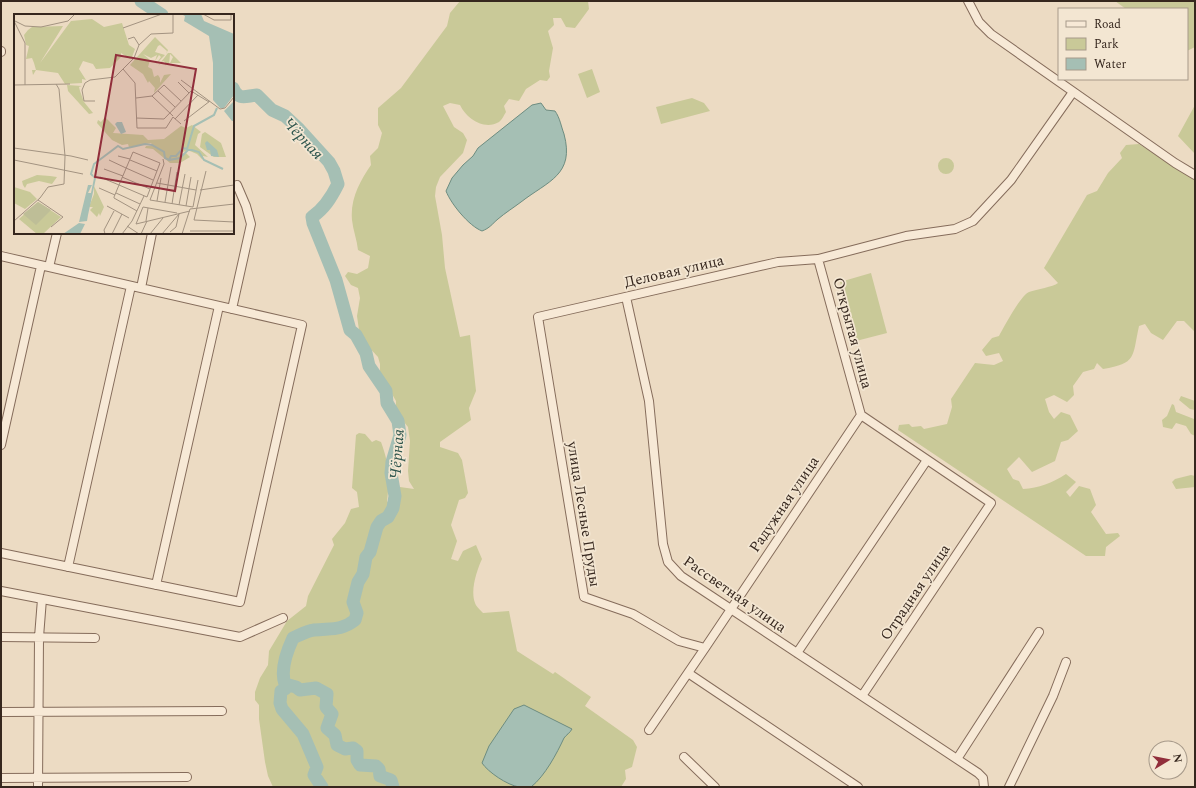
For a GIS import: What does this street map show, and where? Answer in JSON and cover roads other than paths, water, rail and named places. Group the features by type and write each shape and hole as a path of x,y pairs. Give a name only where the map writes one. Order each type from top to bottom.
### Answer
{"street":[{"path":"968,1 974,15 984,28 1174,163 1195,175"},
{"name":"Деловая улица","path":"538,317 778,262 818,259 906,236 955,229 973,221 1011,180 1073,92"},
{"path":"232,309 250,224 246,206 237,185"},
{"path":"1,446 45,266 57,234"},
{"path":"141,288 152,234"},
{"path":"1,256 302,325 240,602 1,553"},
{"name":"Открытая улица","path":"818,259 862,415"},
{"path":"68,567 131,286"},
{"name":"Рассветная улица","path":"626,297 649,401 663,544 668,562 680,576 978,773 983,778 984,787"},
{"path":"156,585 219,306"},
{"name":"улица Лесные Пруды","path":"538,317 584,597 586,599 633,614 679,641 705,648"},
{"path":"797,653 928,460 862,415"},
{"name":"Радужная улица","path":"705,648 862,415"},
{"name":"Отрадная улица","path":"862,696 991,503 928,460"},
{"path":"1,591 240,637 283,618"},
{"path":"38,787 39,637 42,599"},
{"path":"957,759 1039,632"},
{"path":"1,637 95,638"},
{"path":"649,730 705,648"},
{"path":"1009,787 1053,696 1066,662"},
{"path":"688,673 858,787"},
{"path":"1,712 222,711"},
{"path":"684,757 715,787"},
{"path":"1,778 187,778"}],"water":[{"path":"541,103 546,110 555,111 564,134 566,159 562,168 557,176 482,231 461,214 446,191 452,178 473,156 478,148 532,105"},
{"path":"524,705 572,729 564,738 546,771 531,787 514,786 509,784 498,778 482,763 489,746 514,709"}],"waterway":[{"name":"Чёрная","path":"141,1 160,14"},
{"name":"Чёрная","path":"234,90 238,95 243,97 257,95 272,110 285,116 329,162 334,171 338,184 327,203 312,217 313,223 336,280 350,330 356,335 366,353 369,366 386,391 387,403 398,421 400,435 392,462 391,473 395,496 393,508 388,517 381,521 377,527 370,552 366,557 363,574 358,582 353,602 357,613 355,620 345,626 306,632 293,638 283,673 285,684 296,687 300,690 316,688 327,694 326,707 332,714 327,728 335,735 337,745 345,749 353,748 357,751 357,760 360,765 376,766 379,769 380,776 391,780 393,787"},
{"path":"285,684 285,689 281,691 280,703 282,709 303,734 317,767 314,775 322,787"}]}
